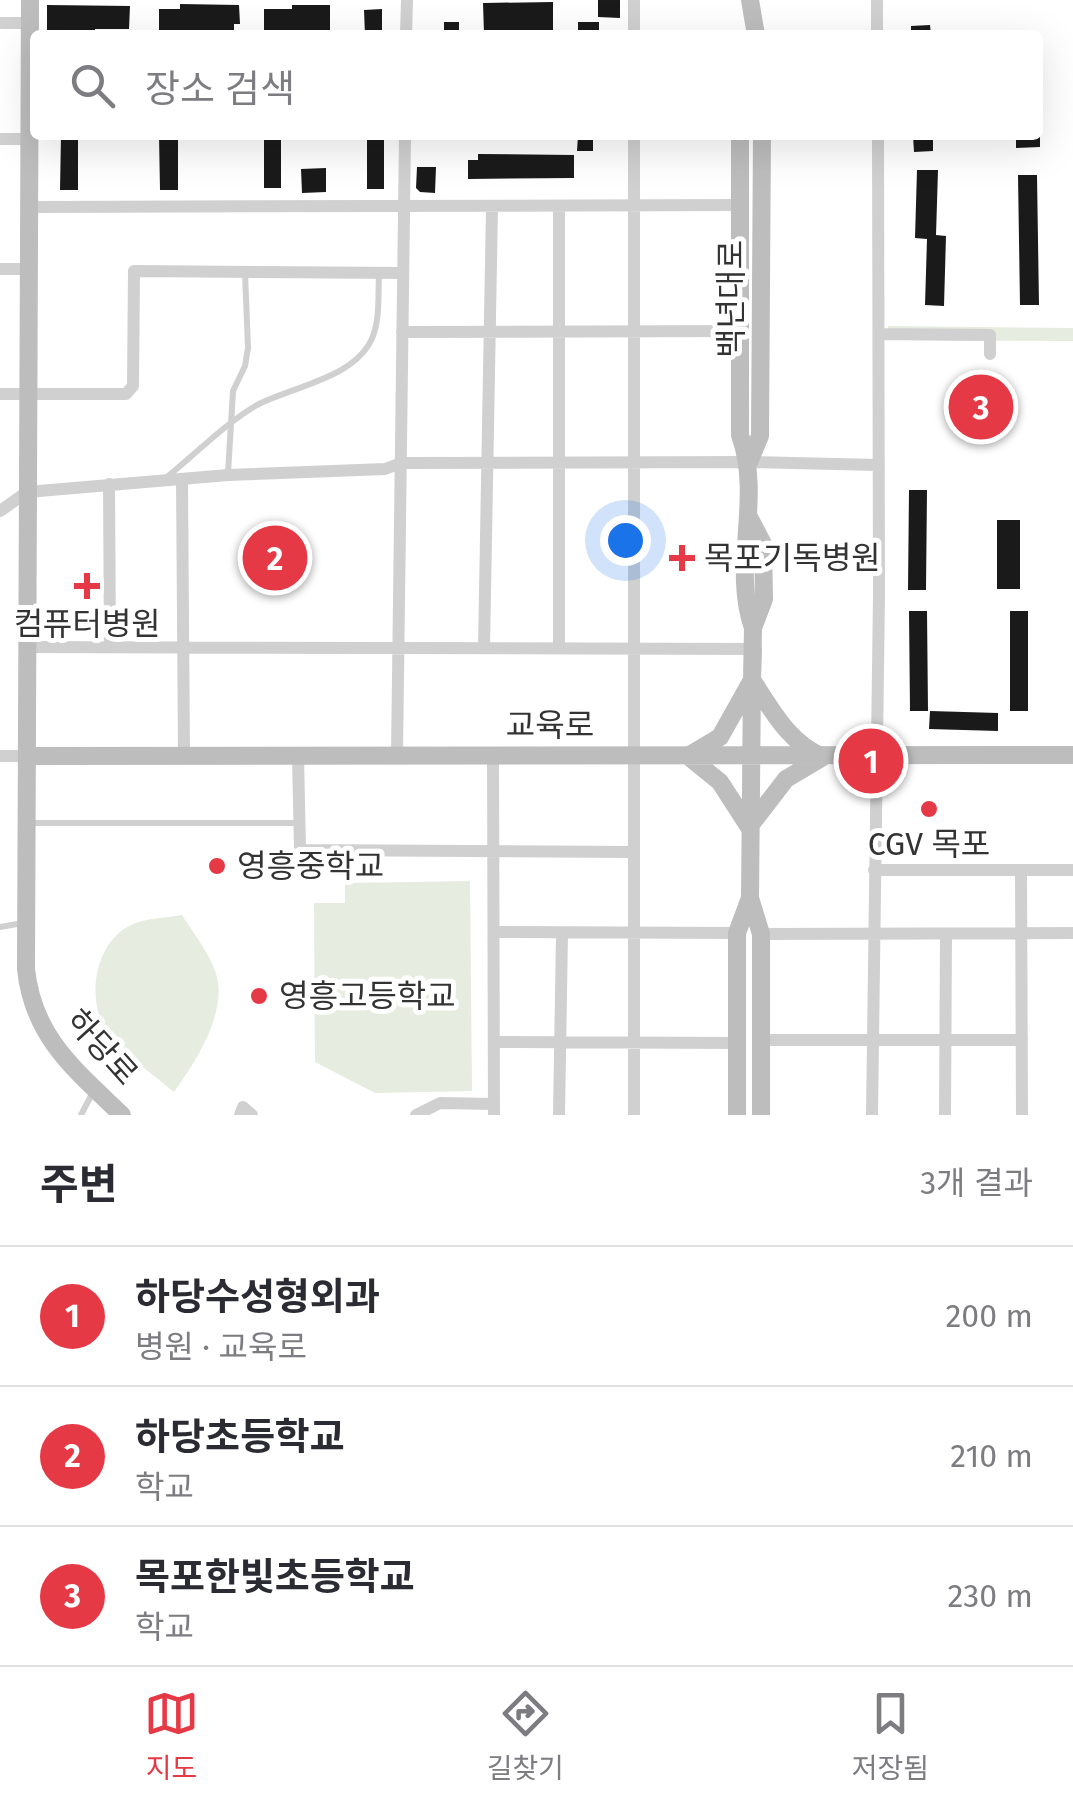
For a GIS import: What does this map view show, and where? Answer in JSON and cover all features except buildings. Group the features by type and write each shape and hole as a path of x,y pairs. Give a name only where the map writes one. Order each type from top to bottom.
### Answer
{"street":[{"name":"하당로","path":"30,0 31,30"},
{"path":"406,30 407,0"},
{"path":"634,0 634,30"},
{"path":"747,30 750,0"},
{"path":"750,0 755,30"},
{"path":"878,0 878,30"},
{"path":"0,23 31,23"},
{"path":"0,139 30,139"},
{"name":"하당로","path":"30,139 26,969 32,1007 59,1053 122,1115"},
{"path":"397,756 405,140"},
{"path":"634,140 634,1115"},
{"name":"백년대로","path":"740,140 740,435 750,462 750,519 763,544 764,599 753,628 749,827 750,898 761,934 762,1115"},
{"name":"백년대로","path":"750,462 760,436 762,140"},
{"path":"872,1115 878,140"},
{"path":"30,207 741,205"},
{"path":"484,648 492,208"},
{"path":"558,648 559,208"},
{"path":"0,269 30,269"},
{"path":"0,394 126,394 133,386 134,271 403,273"},
{"path":"402,332 740,331"},
{"path":"879,334 990,335 990,354"},
{"path":"0,512 27,492 228,476 385,470 401,463 878,465"},
{"path":"182,479 184,756"},
{"path":"110,484 110,647"},
{"path":"28,647 752,649"},
{"path":"752,680 788,734 823,757 786,779 749,827 720,782 688,756 720,737 752,680"},
{"name":"교육로","path":"27,756 1073,755"},
{"path":"0,756 27,756"},
{"path":"298,756 300,850 633,852"},
{"path":"416,1115 440,1103 494,1110 493,756"},
{"path":"874,870 1073,870"},
{"path":"1021,871 1022,1115"},
{"name":"백년대로","path":"737,1115 737,933 750,898"},
{"path":"494,932 737,933"},
{"path":"559,1115 562,933"},
{"path":"761,934 1073,933"},
{"path":"945,1115 946,934"},
{"path":"762,1040 1022,1040"},
{"path":"494,1042 737,1044"},
{"path":"240,1115 243,1107 252,1115"}],"lane":[{"path":"228,476 233,390 245,366 248,348 246,272"},
{"path":"163,480 230,424 270,399 328,378 365,349 376,326 379,273"},
{"path":"26,822 300,824"},
{"path":"0,927 26,922"},
{"path":"80,1115 94,1088"}],"shaded area":[{"path":"888,326 1073,328 1073,341 888,340"},
{"path":"470,881 472,1091 375,1093 315,1062 314,903 345,903 345,883"},
{"path":"182,915 211,961 219,992 207,1038 174,1092 107,1032 98,1009 96,980 105,951 123,930 141,921"}],"place":[{"name":"목포한빛초등학교","path":"981,407"},
{"name":"하당초등학교","path":"275,558"},
{"name":"목포기독병원","path":"682,558"},
{"name":"컴퓨터병원","path":"87,586"},
{"name":"하당수성형외과","path":"871,761"},
{"name":"CGV 목포","path":"929,809"},
{"name":"영흥중학교","path":"217,866"},
{"name":"영흥고등학교","path":"259,996"}]}
